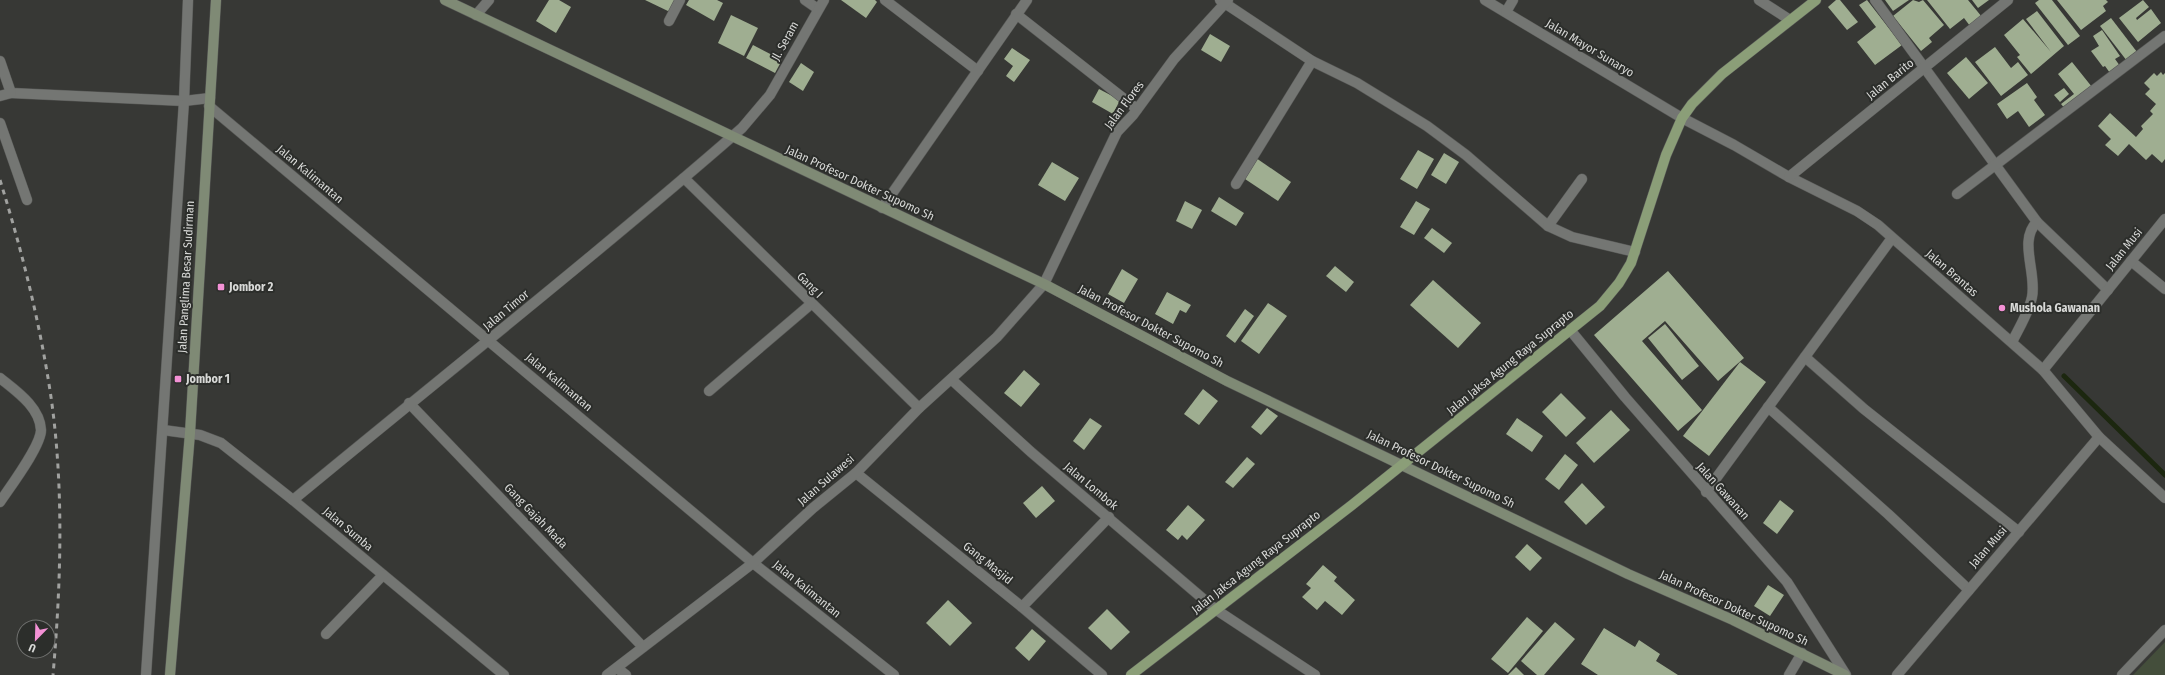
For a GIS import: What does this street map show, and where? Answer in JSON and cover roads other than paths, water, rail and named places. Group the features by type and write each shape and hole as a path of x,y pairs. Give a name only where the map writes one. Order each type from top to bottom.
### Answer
{"main road":[{"name":"Jalan Jaksa Agung Raya Suprapto","path":"1131,675 1402,464 1571,331 1600,306 1619,283 1635,252 1666,155 1682,118 1692,104 1722,74 1816,0"}],"street":[{"path":"146,675 184,101 188,0"},
{"name":"Jalan Panglima Besar Sudirman","path":"170,675 190,433 216,0"},
{"name":"Jalan Profesor Dokter Supomo Sh","path":"445,0 1044,284 1227,381 1628,574 1802,653 1845,675"},
{"path":"476,15 489,0"},
{"path":"669,21 680,0"},
{"path":"805,0 818,9"},
{"name":"Jl. Seram","path":"762,105 770,95 824,0"},
{"path":"886,0 978,71"},
{"path":"882,208 1027,0"},
{"name":"Jalan Mayor Sunaryo","path":"1485,0 1682,118"},
{"path":"1506,12 1513,0"},
{"path":"1759,0 1790,20"},
{"path":"1875,0 1996,164 2036,222 2108,290"},
{"name":"Jalan Barito","path":"1789,177 2008,0"},
{"path":"1224,1 1312,61 1358,83 1427,126 1466,155 1548,226 1572,237 1635,252"},
{"name":"Jalan Flores","path":"1044,284 1117,132 1137,109 1174,59 1224,1"},
{"path":"1016,14 1137,109"},
{"path":"1957,194 2165,36"},
{"path":"0,61 11,93"},
{"path":"1236,184 1312,61"},
{"path":"0,96 11,93 209,102"},
{"name":"Jalan Kalimantan","path":"209,102 754,563 894,675"},
{"name":"Jalan Timor","path":"293,500 410,403 490,341 684,178 732,137 762,105"},
{"name":"Jalan Brantas","path":"1682,118 1734,145 1789,177 1857,211 1878,225 2044,370 2100,437 2165,498"},
{"path":"0,123 27,200"},
{"name":"Gang I","path":"684,178 810,304 919,408"},
{"path":"1548,226 1582,179"},
{"name":"Jalan Musi","path":"2044,370 2165,219"},
{"path":"2012,342 2032,297 2033,284 2028,233 2036,222"},
{"path":"1706,492 1892,238"},
{"path":"2131,261 2165,289"},
{"name":"Jalan Sulawesi","path":"607,675 643,646 754,563 813,508 856,473 919,408 952,380 997,337 1044,284"},
{"path":"709,391 810,304"},
{"name":"Jalan Gawanan","path":"1571,331 1625,398 1706,492 1787,582 1845,675"},
{"path":"1804,357 1864,409 2019,532"},
{"path":"0,378 29,403 37,416 41,430 35,447 0,502"},
{"name":"Jalan Lombok","path":"952,380 1030,452 1109,517 1215,609 1315,675"},
{"name":"Gang Gajah Mada","path":"410,403 643,646"},
{"path":"1768,407 1888,514 1968,590"},
{"name":"Jalan Sumba","path":"163,430 190,433 211,438 221,443 293,500 504,675"},
{"name":"Jalan Musi","path":"1897,675 2100,437"},
{"name":"Gang Masjid","path":"856,473 1022,607 1102,675"},
{"path":"1022,607 1109,517"},
{"path":"326,634 383,575"},
{"path":"2122,675 2165,630"},
{"path":"1789,675 1802,653"},
{"path":"617,668 626,675"}],"waterway":[{"path":"2064,376 2165,475"}],"railway":[{"path":"0,180 16,233 36,315 47,369 55,431 58,466 60,536 58,606 53,675"}],"place":[{"name":"Jombor 2","path":"221,287"},
{"name":"Mushola Gawanan","path":"2002,308"},
{"name":"Jombor 1","path":"178,379"}]}
